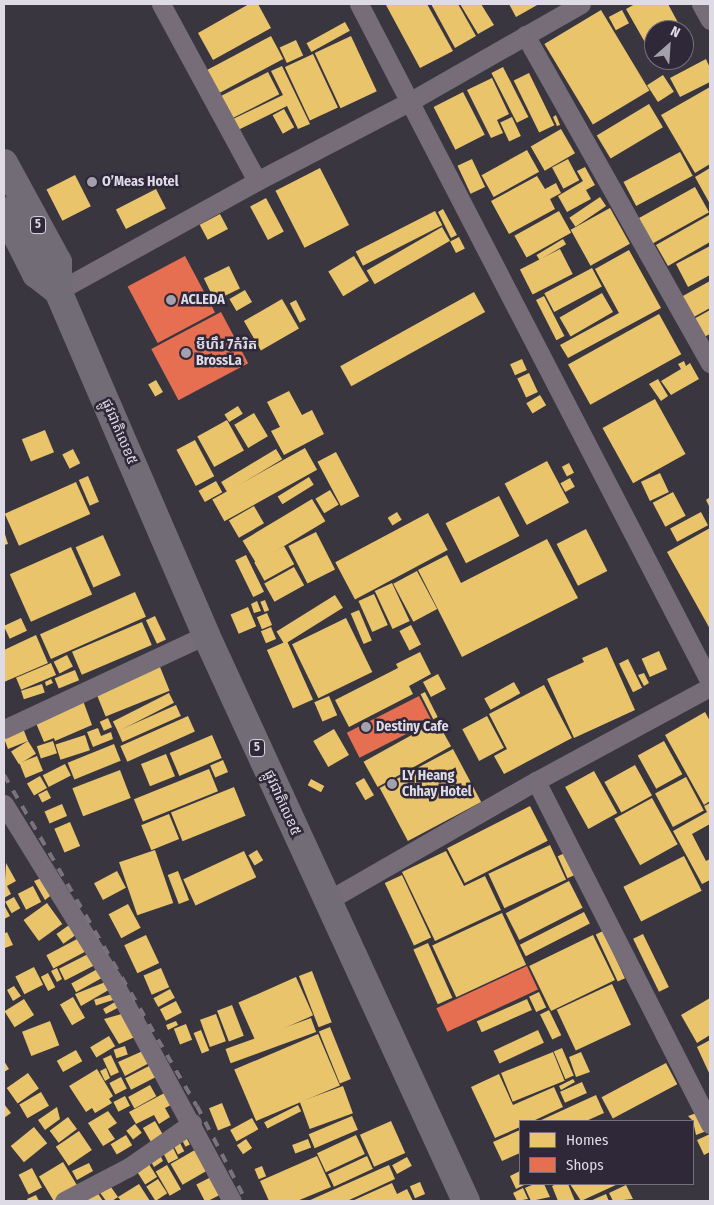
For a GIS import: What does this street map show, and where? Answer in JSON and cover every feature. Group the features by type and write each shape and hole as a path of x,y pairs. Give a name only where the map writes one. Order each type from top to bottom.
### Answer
{"highway":[{"name":"ផ្លូវជាតិលេខ៥","path":"4,163 58,262 58,290 206,634 466,1201"},
{"name":"5","path":"4,211 36,274 58,290"}],"street":[{"path":"161,4 257,181"},
{"path":"358,4 710,682"},
{"path":"58,290 257,181 409,102 581,4"},
{"path":"701,4 710,20"},
{"path":"525,35 710,363"},
{"path":"4,729 206,634"},
{"path":"327,901 536,780 710,687"},
{"path":"536,780 710,1124"},
{"path":"4,804 112,979 192,1123 232,1201"},
{"path":"64,1201 129,1167 192,1123"}],"building: Homes":[{"path":"249,4 258,4 271,28 213,60 198,33"},
{"path":"427,4 453,51 420,68 386,5"},
{"path":"431,4 458,4 476,36 455,48"},
{"path":"460,4 481,4 494,25 478,34"},
{"path":"509,4 539,4 516,17"},
{"path":"635,4 668,4 677,20 644,20 644,41 626,9"},
{"path":"601,10 649,91 593,125 544,44"},
{"path":"622,10 629,23 616,30 609,17"},
{"path":"345,22 350,31 311,52 307,43"},
{"path":"271,36 283,59 218,94 206,71"},
{"path":"351,36 377,91 341,108 315,53"},
{"path":"296,40 303,55 287,63 280,48"},
{"path":"313,54 338,107 310,121 285,67"},
{"path":"706,59 710,68 710,82 680,97 670,78 685,70 694,70 694,65"},
{"path":"282,66 310,124 298,129 287,106 238,130 233,119 283,95 271,71"},
{"path":"503,67 528,117 517,123 491,73"},
{"path":"268,72 279,94 230,119 219,97"},
{"path":"529,73 554,125 539,133 514,80"},
{"path":"663,75 674,92 658,102 647,85"},
{"path":"492,78 509,114 497,120 503,133 491,138 467,90"},
{"path":"710,87 710,164 695,173 661,115"},
{"path":"463,92 485,135 455,150 434,107"},
{"path":"649,104 663,127 611,159 597,135"},
{"path":"284,109 294,127 283,134 273,115"},
{"path":"556,115 560,125 557,126 553,117"},
{"path":"512,117 521,136 509,142 500,122"},
{"path":"561,129 575,153 545,171 531,146"},
{"path":"527,150 539,172 494,197 482,175"},
{"path":"680,152 693,176 636,206 623,182"},
{"path":"472,159 485,187 471,194 457,166"},
{"path":"568,159 579,180 563,189 552,167"},
{"path":"585,167 595,185 586,190 591,199 567,212 558,196 583,181 577,171"},
{"path":"320,168 349,225 305,248 275,191"},
{"path":"710,168 710,204 695,177"},
{"path":"75,175 91,206 62,221 46,190"},
{"path":"537,176 545,189 556,183 561,193 550,199 555,209 509,234 491,201"},
{"path":"695,187 709,212 651,244 637,219"},
{"path":"156,189 166,209 126,229 116,209"},
{"path":"600,197 606,206 575,227 569,218"},
{"path":"266,198 284,232 268,240 250,206"},
{"path":"610,208 630,244 591,266 571,230"},
{"path":"443,209 457,235 451,238 438,212"},
{"path":"435,211 442,225 363,266 356,251"},
{"path":"559,211 571,233 527,258 514,236"},
{"path":"220,214 228,229 208,240 200,225"},
{"path":"709,215 710,242 668,266 656,245"},
{"path":"442,227 450,241 375,284 367,270"},
{"path":"459,237 465,249 456,253 450,242"},
{"path":"563,239 566,244 540,260 536,255"},
{"path":"710,246 710,275 688,287 676,264"},
{"path":"560,249 573,274 533,294 520,269"},
{"path":"629,250 661,308 568,358 560,345 619,313 595,269"},
{"path":"354,256 369,281 343,296 328,271"},
{"path":"229,266 240,288 215,301 204,278"},
{"path":"592,268 602,287 554,312 544,293"},
{"path":"710,281 710,308 692,318 681,297"},
{"path":"245,290 252,302 236,311 229,299"},
{"path":"474,292 485,312 351,386 340,366"},
{"path":"602,293 613,312 571,337 560,318"},
{"path":"544,296 564,336 556,340 536,300"},
{"path":"282,299 299,328 261,350 244,321"},
{"path":"296,300 306,320 300,323 290,303"},
{"path":"710,310 710,334 702,338 692,320"},
{"path":"659,314 681,354 590,405 568,364"},
{"path":"522,359 527,370 515,375 510,364"},
{"path":"684,361 686,366 690,363 699,379 671,395 661,381 681,369 678,364"},
{"path":"529,373 538,392 526,398 517,378"},
{"path":"658,379 668,396 661,401 649,384"},
{"path":"156,380 163,392 155,397 148,384"},
{"path":"289,391 302,415 312,410 324,434 284,455 271,431 280,427 267,402"},
{"path":"540,395 546,405 532,414 526,403"},
{"path":"655,399 686,454 633,483 603,428"},
{"path":"238,406 243,414 229,422 224,414"},
{"path":"254,413 268,436 248,448 234,425"},
{"path":"227,420 244,451 214,467 197,436"},
{"path":"45,430 54,452 31,462 22,439"},
{"path":"195,440 214,476 196,486 176,450"},
{"path":"305,448 317,470 224,521 212,499"},
{"path":"73,449 80,463 70,469 62,454"},
{"path":"276,449 282,459 227,492 221,482"},
{"path":"336,452 359,496 341,506 317,462"},
{"path":"547,461 569,502 527,525 505,484"},
{"path":"569,463 574,473 567,476 562,467"},
{"path":"660,473 669,492 650,501 641,482"},
{"path":"88,476 99,502 90,506 79,480"},
{"path":"309,477 314,485 282,504 278,497"},
{"path":"570,478 575,487 565,492 560,483"},
{"path":"216,481 222,492 205,502 199,491"},
{"path":"76,482 90,514 19,546 5,514"},
{"path":"330,490 339,505 324,513 315,499"},
{"path":"673,492 686,516 665,527 653,503"},
{"path":"499,496 519,536 466,563 446,523"},
{"path":"710,497 710,508 706,500"},
{"path":"312,499 325,521 256,563 243,541"},
{"path":"254,506 264,523 239,538 229,520"},
{"path":"397,512 402,520 392,525 388,518"},
{"path":"701,512 708,525 677,542 670,528"},
{"path":"428,513 448,550 355,599 335,562"},
{"path":"710,528 710,629 667,552"},
{"path":"586,529 607,571 578,586 557,544"},
{"path":"4,531 8,544 4,545"},
{"path":"316,532 335,569 307,583 288,546"},
{"path":"103,535 121,575 93,587 76,547"},
{"path":"547,539 578,598 462,657 418,570 447,555 461,583"},
{"path":"284,546 294,564 264,581 254,562"},
{"path":"71,547 92,595 31,622 10,574"},
{"path":"246,555 264,592 253,597 235,560"},
{"path":"294,567 304,585 274,602 264,583"},
{"path":"417,571 437,609 413,622 393,584"},
{"path":"392,583 410,621 393,629 375,591"},
{"path":"135,592 146,617 51,659 40,634"},
{"path":"374,594 388,625 372,632 358,601"},
{"path":"335,595 343,608 284,644 276,632"},
{"path":"265,600 269,610 264,612 260,602"},
{"path":"257,601 261,611 254,613 251,604"},
{"path":"248,607 256,626 239,634 231,614"},
{"path":"359,610 372,640 364,644 351,614"},
{"path":"267,613 272,625 262,629 257,617"},
{"path":"155,616 166,640 157,644 146,620"},
{"path":"21,618 27,631 10,639 4,626"},
{"path":"346,618 372,672 318,698 292,644"},
{"path":"142,622 152,645 82,675 72,652"},
{"path":"411,625 421,645 409,651 399,631"},
{"path":"271,627 276,639 266,643 261,631"},
{"path":"36,635 48,663 4,682 4,650"},
{"path":"287,641 313,699 293,708 267,650"},
{"path":"607,647 635,710 574,738 547,679 584,662 582,658"},
{"path":"659,651 667,669 650,677 642,659"},
{"path":"420,652 431,674 409,686 413,694 349,727 335,700 398,668 396,664"},
{"path":"67,655 73,667 60,673 54,662"},
{"path":"628,659 642,688 633,692 619,663"},
{"path":"158,662 170,691 106,717 94,688"},
{"path":"51,663 56,675 21,690 16,678"},
{"path":"75,670 79,680 59,688 55,678"},
{"path":"644,673 649,683 644,686 638,675"},
{"path":"438,674 446,689 431,697 423,682"},
{"path":"51,679 53,683 46,686 45,682"},
{"path":"514,682 520,693 491,710 484,698"},
{"path":"42,684 45,693 24,699 21,691"},
{"path":"544,685 572,738 504,774 494,756 507,749 489,714"},
{"path":"425,692 438,717 433,719 421,694"},
{"path":"169,693 174,703 118,731 113,722"},
{"path":"329,696 337,715 322,722 314,702"},
{"path":"82,698 92,725 55,741 54,738 44,742 33,716"},
{"path":"176,705 181,716 122,742 118,731"},
{"path":"705,712 710,721 710,801 704,805 665,735"},
{"path":"188,716 195,732 127,762 120,746"},
{"path":"487,716 504,748 479,761 462,729"},
{"path":"19,718 28,741 8,749 4,738"},
{"path":"108,718 112,727 104,731 100,722"},
{"path":"437,721 451,746 378,787 364,762"},
{"path":"98,728 101,736 111,732 113,739 93,747 87,732"},
{"path":"334,729 349,755 328,767 313,741"},
{"path":"85,735 90,750 60,760 56,745"},
{"path":"212,735 222,758 179,776 170,753"},
{"path":"28,741 36,754 19,764 11,752"},
{"path":"53,741 57,753 41,759 37,746"},
{"path":"664,741 682,774 656,789 638,756"},
{"path":"114,744 121,761 74,779 68,763"},
{"path":"453,749 481,802 408,841 380,788"},
{"path":"166,754 175,776 150,786 141,764"},
{"path":"37,756 43,771 25,778 19,763"},
{"path":"223,760 228,772 215,777 210,765"},
{"path":"65,764 71,776 49,787 43,775"},
{"path":"635,765 652,796 621,813 604,782"},
{"path":"209,769 218,791 143,822 134,799"},
{"path":"120,770 131,798 83,816 72,788"},
{"path":"594,771 617,813 588,829 565,787"},
{"path":"40,776 47,788 34,796 27,784"},
{"path":"686,777 704,811 673,827 655,793"},
{"path":"364,778 374,795 365,800 355,783"},
{"path":"311,779 324,786 321,792 308,785"},
{"path":"234,787 246,816 183,841 171,812"},
{"path":"47,790 51,798 42,803 38,795"},
{"path":"652,798 678,844 640,865 614,819"},
{"path":"710,803 710,824 692,834 706,861 710,859 710,880 702,884 673,831 707,812 704,806"},
{"path":"62,804 67,816 50,823 45,811"},
{"path":"530,806 548,841 465,883 447,848"},
{"path":"169,814 179,839 151,850 141,825"},
{"path":"70,822 80,846 65,853 54,829"},
{"path":"550,845 566,879 504,908 488,874"},
{"path":"155,850 173,903 137,915 119,862"},
{"path":"257,850 263,860 255,865 248,855"},
{"path":"244,851 256,877 196,906 183,879"},
{"path":"446,851 464,886 485,876 501,910 435,941 402,872"},
{"path":"565,853 575,875 567,878 558,856"},
{"path":"684,856 702,891 641,922 623,887"},
{"path":"6,863 16,881 7,886 11,894 4,898"},
{"path":"117,871 126,888 103,900 94,883"},
{"path":"178,871 189,900 179,904 168,875"},
{"path":"402,875 431,938 414,946 385,883"},
{"path":"44,877 54,893 45,900 34,881"},
{"path":"569,881 583,908 519,940 506,913"},
{"path":"33,886 41,902 26,910 18,894"},
{"path":"14,897 20,908 12,913 5,902"},
{"path":"47,903 62,924 39,941 24,920"},
{"path":"128,904 141,928 121,938 109,914"},
{"path":"4,905 10,916 4,919"},
{"path":"584,912 590,924 526,956 520,945"},
{"path":"502,913 526,965 456,997 432,946"},
{"path":"72,923 79,933 63,944 56,934"},
{"path":"603,931 625,978 618,982 596,934"},
{"path":"7,932 13,945 5,948 4,934"},
{"path":"643,934 669,987 659,992 633,939"},
{"path":"146,935 159,963 137,973 124,945"},
{"path":"593,935 615,980 551,1011 529,966"},
{"path":"79,938 86,951 53,969 46,955"},
{"path":"428,943 452,998 438,1004 413,950"},
{"path":"92,952 98,964 65,980 59,969"},
{"path":"34,967 43,985 24,994 15,977"},
{"path":"101,967 106,976 76,992 71,983"},
{"path":"57,968 62,979 57,982 51,971"},
{"path":"161,968 169,987 152,995 144,975"},
{"path":"312,971 332,1022 319,1027 299,976"},
{"path":"48,973 55,987 48,991 41,977"},
{"path":"296,977 313,1015 256,1041 238,1003"},
{"path":"108,981 112,988 81,1006 75,994"},
{"path":"612,984 631,1025 576,1051 557,1010"},
{"path":"14,986 21,996 13,1001 7,990"},
{"path":"170,989 175,998 158,1007 153,998"},
{"path":"539,992 546,1007 536,1012 529,997"},
{"path":"115,993 117,999 96,1006 94,1000"},
{"path":"73,997 85,1018 72,1025 60,1004"},
{"path":"710,998 710,1035 697,1043 681,1015"},
{"path":"24,999 34,1015 15,1027 4,1011"},
{"path":"120,999 123,1005 106,1014 103,1009"},
{"path":"527,999 532,1010 482,1032 477,1021"},
{"path":"176,1001 182,1013 166,1021 160,1009"},
{"path":"232,1005 244,1036 229,1042 217,1011"},
{"path":"549,1010 561,1035 552,1040 540,1014"},
{"path":"125,1013 137,1036 119,1044 104,1019"},
{"path":"216,1014 226,1041 210,1047 200,1020"},
{"path":"311,1018 316,1032 231,1063 225,1049"},
{"path":"50,1021 59,1045 31,1056 22,1032"},
{"path":"176,1021 178,1025 168,1030 166,1025"},
{"path":"186,1024 192,1040 180,1045 174,1029"},
{"path":"330,1027 351,1079 340,1083 319,1031"},
{"path":"201,1030 209,1050 202,1053 194,1033"},
{"path":"538,1030 544,1043 500,1063 494,1051"},
{"path":"318,1034 340,1086 256,1121 234,1070"},
{"path":"109,1036 115,1046 96,1058 90,1047"},
{"path":"710,1040 710,1075 697,1047"},
{"path":"125,1046 128,1055 116,1058 114,1050"},
{"path":"562,1048 574,1076 565,1079 554,1052"},
{"path":"76,1050 82,1061 63,1072 57,1061"},
{"path":"145,1050 151,1062 125,1076 118,1062"},
{"path":"553,1052 565,1081 513,1102 501,1073"},
{"path":"581,1052 590,1072 576,1077 569,1057"},
{"path":"111,1055 119,1072 111,1076 103,1059"},
{"path":"4,1061 9,1069 4,1072"},
{"path":"666,1063 677,1084 613,1118 602,1097"},
{"path":"151,1065 157,1077 131,1090 125,1078"},
{"path":"106,1068 110,1078 105,1081 100,1071"},
{"path":"97,1069 113,1096 109,1099 112,1103 95,1113 92,1108 86,1112 69,1086"},
{"path":"28,1073 39,1089 18,1103 7,1088"},
{"path":"499,1074 513,1105 554,1087 563,1107 535,1120 519,1120 519,1127 495,1138 471,1087"},
{"path":"121,1077 127,1089 115,1094 109,1083"},
{"path":"573,1079 575,1082 561,1090 559,1086"},
{"path":"582,1082 587,1093 565,1103 560,1092"},
{"path":"150,1085 156,1096 134,1108 128,1097"},
{"path":"343,1086 353,1113 310,1129 300,1102"},
{"path":"170,1090 177,1102 165,1108 170,1117 159,1124 154,1115 136,1124 129,1112"},
{"path":"41,1092 49,1106 27,1118 19,1104"},
{"path":"596,1095 604,1113 588,1120 541,1120"},
{"path":"125,1096 130,1106 118,1112 113,1102"},
{"path":"222,1103 231,1125 218,1130 209,1108"},
{"path":"4,1104 11,1113 4,1118"},
{"path":"298,1105 301,1111 267,1128 264,1122"},
{"path":"57,1107 60,1119 45,1130 38,1120"},
{"path":"108,1111 117,1123 108,1129 115,1139 103,1146 88,1123"},
{"path":"702,1111 709,1130 696,1135 694,1120 688,1116"},
{"path":"352,1116 358,1130 315,1148 309,1134"},
{"path":"68,1117 77,1129 59,1143 50,1131"},
{"path":"252,1118 258,1129 236,1141 230,1130"},
{"path":"155,1121 165,1138 153,1145 143,1128"},
{"path":"391,1121 405,1153 374,1167 360,1135"},
{"path":"135,1124 142,1133 133,1139 126,1131"},
{"path":"34,1127 47,1143 24,1162 11,1146"},
{"path":"519,1130 519,1153 502,1161 493,1142"},
{"path":"79,1131 92,1150 69,1166 56,1147"},
{"path":"184,1133 190,1145 185,1147 180,1135"},
{"path":"710,1134 710,1152 704,1155 697,1140"},
{"path":"126,1135 132,1145 117,1155 111,1144"},
{"path":"356,1135 365,1154 326,1172 317,1153"},
{"path":"177,1137 184,1151 178,1154 171,1140"},
{"path":"246,1139 252,1148 243,1154 237,1145"},
{"path":"308,1139 311,1147 295,1153 292,1145"},
{"path":"171,1144 178,1158 168,1163 161,1149"},
{"path":"200,1147 212,1168 183,1185 171,1164"},
{"path":"159,1153 163,1161 154,1167 149,1158"},
{"path":"317,1156 331,1187 297,1201 269,1201 260,1181"},
{"path":"367,1156 373,1169 334,1187 328,1174"},
{"path":"407,1157 412,1166 397,1174 392,1165"},
{"path":"147,1161 157,1177 145,1185 135,1168"},
{"path":"63,1162 79,1189 58,1201 54,1201 39,1176"},
{"path":"89,1163 93,1171 77,1180 72,1171"},
{"path":"167,1165 181,1189 170,1196 156,1172"},
{"path":"389,1165 395,1179 347,1201 308,1201"},
{"path":"262,1166 266,1176 259,1179 255,1169"},
{"path":"32,1168 42,1188 29,1194 19,1175"},
{"path":"519,1172 519,1185 524,1185 516,1189 510,1176"},
{"path":"215,1175 224,1193 205,1201 196,1185"},
{"path":"158,1179 167,1193 156,1201 146,1187"},
{"path":"106,1180 118,1197 112,1201 106,1201 96,1187"},
{"path":"420,1182 425,1194 415,1198 410,1186"},
{"path":"392,1183 397,1194 407,1189 413,1201 352,1201"},
{"path":"139,1184 150,1201 121,1201 118,1197"},
{"path":"532,1185 544,1185 550,1197 531,1201 525,1188"},
{"path":"568,1185 575,1201 558,1201 552,1186"},
{"path":"571,1185 616,1185 581,1201"},
{"path":"626,1185 633,1199 613,1201 609,1193"},
{"path":"93,1186 103,1201 89,1201 83,1192"},
{"path":"523,1188 528,1199 517,1201 513,1193"},
{"path":"606,1194 609,1201 590,1201"},
{"path":"36,1195 39,1201 28,1201 27,1199"}],"building: Shops":[{"name":"ACLEDA","path":"185,256 215,313 158,343 128,287"},
{"path":"221,312 248,363 178,400 151,349"},
{"path":"419,696 432,721 360,758 347,733"},
{"path":"527,966 538,990 447,1032 436,1008"}],"railway":[{"path":"4,775 197,1106 246,1201"}],"place":[{"name":"O’Meas Hotel","path":"92,182"},
{"name":"ACLEDA","path":"171,300"},
{"name":"មីហឹរ 7កំរិត BrossLa","path":"186,353"},
{"name":"Destiny Cafe","path":"366,727"},
{"name":"LY Heang Chhay Hotel","path":"392,784"}]}
